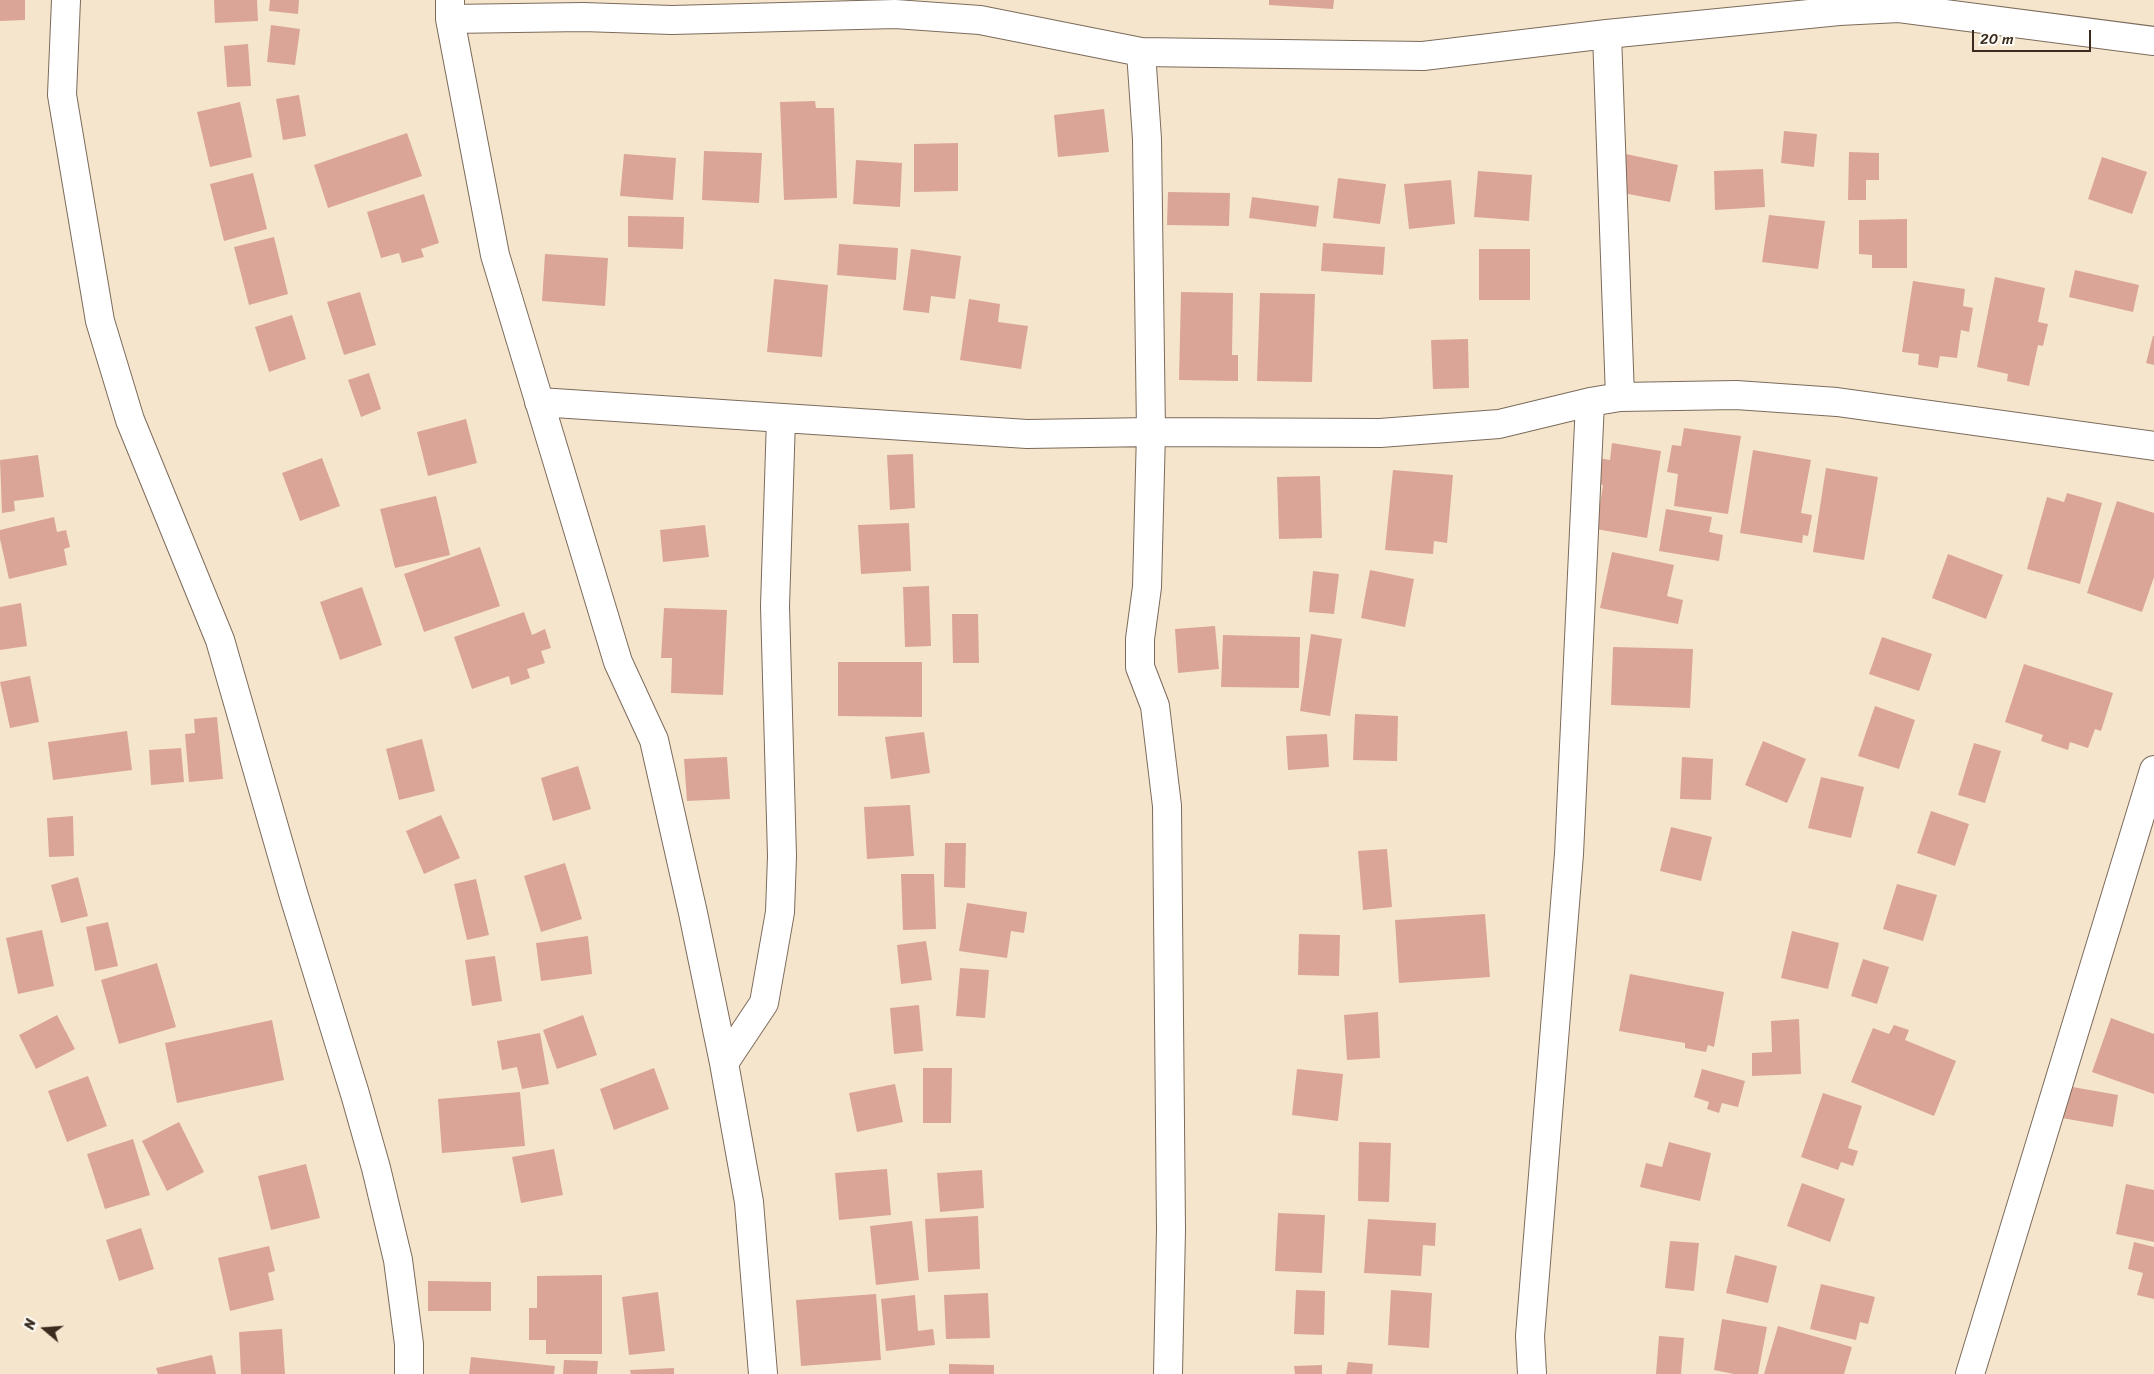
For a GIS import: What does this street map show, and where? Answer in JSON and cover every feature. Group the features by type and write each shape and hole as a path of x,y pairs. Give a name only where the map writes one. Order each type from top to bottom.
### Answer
{"street":[{"path":"66,0 62,95 100,321 130,420 220,640 293,893 355,1094 376,1168 398,1260 409,1344 409,1374"},
{"path":"764,1374 749,1202 694,913 654,740 618,662 495,255 450,10 672,20 895,14 980,20 1141,52 1423,56 1607,34 1839,11 1899,8 2154,41"},
{"path":"1607,34 1620,396"},
{"path":"1141,52 1147,139 1151,432 1147,587 1140,639 1140,667 1155,706 1167,806 1171,1220 1168,1374"},
{"path":"539,402 1027,434 1390,432 1499,424 1620,396 1736,396 1838,402 2154,446"},
{"path":"1532,1374 1530,1336 1569,854 1590,402"},
{"path":"724,1063 764,1003 780,912 782,856 775,606 781,419"},
{"path":"1970,1374 2154,770"}],"building":[{"path":"0,0 25,0 25,20 0,21"},
{"path":"214,0 257,0 258,21 215,23"},
{"path":"270,0 299,0 298,14 269,11"},
{"path":"1269,0 1334,0 1333,9 1269,5"},
{"path":"271,25 300,29 295,65 267,62"},
{"path":"248,44 251,86 227,87 224,46"},
{"path":"299,95 306,136 283,140 276,99"},
{"path":"815,101 816,108 834,108 837,198 784,200 780,102"},
{"path":"240,102 252,157 210,167 197,112"},
{"path":"1104,109 1109,152 1058,157 1054,115"},
{"path":"1784,131 1817,134 1814,167 1781,163"},
{"path":"407,133 422,176 328,208 314,165"},
{"path":"958,143 958,191 914,192 914,144"},
{"path":"704,151 762,153 759,203 702,200"},
{"path":"1849,152 1879,153 1879,180 1866,180 1866,200 1848,200"},
{"path":"1621,153 1678,165 1670,202 1613,191"},
{"path":"624,154 676,158 673,200 620,196"},
{"path":"2102,157 2147,172 2132,214 2088,199"},
{"path":"856,160 902,163 900,207 853,204"},
{"path":"1763,169 1765,207 1715,210 1714,171"},
{"path":"1478,171 1532,175 1529,221 1474,217"},
{"path":"253,173 267,229 224,241 210,184"},
{"path":"1338,178 1386,184 1380,224 1333,218"},
{"path":"1451,180 1455,224 1409,229 1404,184"},
{"path":"1168,192 1230,193 1229,226 1167,225"},
{"path":"424,194 439,243 421,249 424,257 402,263 399,253 381,258 367,212"},
{"path":"1252,197 1319,206 1316,227 1249,218"},
{"path":"1769,215 1825,221 1818,269 1762,262"},
{"path":"628,216 684,217 683,249 628,247"},
{"path":"1907,219 1907,268 1872,268 1872,255 1859,254 1859,220"},
{"path":"274,237 288,294 249,305 234,247"},
{"path":"1323,243 1385,247 1383,275 1321,271"},
{"path":"839,244 898,248 896,280 837,275"},
{"path":"911,249 961,256 955,299 931,296 929,313 903,310"},
{"path":"1479,249 1530,249 1530,300 1479,300"},
{"path":"545,254 608,258 605,306 542,301"},
{"path":"2075,270 2139,285 2133,312 2069,297"},
{"path":"1995,277 2045,288 2038,322 2048,324 2043,346 2038,345 2029,386 2007,381 2008,374 1977,367"},
{"path":"774,279 828,285 822,357 767,352"},
{"path":"1913,281 1965,289 1963,306 1973,308 1969,332 1961,330 1957,358 1940,356 1938,368 1918,365 1919,354 1902,352"},
{"path":"360,292 376,345 344,355 327,302"},
{"path":"1181,292 1233,293 1232,355 1238,355 1238,381 1179,380"},
{"path":"1260,293 1315,294 1312,382 1257,381"},
{"path":"969,299 1000,304 998,322 1028,326 1021,369 960,360"},
{"path":"292,315 306,359 269,372 255,327"},
{"path":"2154,336 2154,365 2146,363"},
{"path":"1468,339 1469,388 1433,389 1431,340"},
{"path":"369,373 381,409 361,417 348,380"},
{"path":"466,419 477,463 428,476 417,432"},
{"path":"1684,428 1741,436 1728,514 1674,506 1678,474 1667,472 1672,445 1681,446"},
{"path":"1612,443 1661,451 1647,538 1596,529 1603,485 1594,483 1598,458 1610,460"},
{"path":"1753,450 1811,460 1801,513 1812,515 1808,536 1803,535 1802,543 1740,533"},
{"path":"913,454 915,508 890,510 887,455"},
{"path":"38,455 44,497 14,501 15,511 2,513 0,460"},
{"path":"322,458 340,506 300,521 282,473"},
{"path":"1826,468 1878,477 1864,560 1813,552"},
{"path":"1393,470 1453,475 1447,543 1434,541 1433,554 1385,550"},
{"path":"1320,476 1322,538 1279,539 1277,477"},
{"path":"2067,493 2102,503 2080,584 2027,569 2047,497 2064,502"},
{"path":"436,496 450,555 395,568 380,509"},
{"path":"2117,501 2154,513 2154,577 2142,612 2087,593"},
{"path":"1666,509 1712,517 1709,532 1723,535 1719,561 1659,551"},
{"path":"54,517 57,532 66,530 70,547 64,549 67,565 9,579 0,539 0,530"},
{"path":"909,523 911,571 861,574 858,525"},
{"path":"705,525 709,557 663,562 660,530"},
{"path":"480,547 500,606 424,632 404,574"},
{"path":"1612,552 1674,565 1667,596 1683,600 1678,624 1600,608"},
{"path":"1948,554 2003,575 1986,619 1932,598"},
{"path":"1370,570 1414,579 1405,627 1361,618"},
{"path":"1313,571 1339,574 1334,614 1309,612"},
{"path":"929,586 931,646 905,647 903,587"},
{"path":"362,587 382,645 340,660 320,602"},
{"path":"21,603 27,646 0,650 0,607"},
{"path":"664,608 727,610 723,695 671,693 672,658 661,658"},
{"path":"524,612 532,635 545,629 551,648 541,651 545,663 527,669 530,678 511,685 509,676 472,689 454,637"},
{"path":"952,614 978,614 979,663 953,663"},
{"path":"1215,626 1219,669 1178,673 1175,629"},
{"path":"1311,634 1342,639 1330,716 1300,711"},
{"path":"1223,635 1300,637 1299,688 1221,687"},
{"path":"1882,637 1932,654 1919,691 1869,674"},
{"path":"1613,647 1693,649 1690,708 1611,705"},
{"path":"838,662 922,662 922,717 838,716"},
{"path":"2024,664 2113,693 2101,731 2095,729 2088,748 2070,742 2068,750 2041,741 2043,735 2005,722"},
{"path":"30,676 39,722 10,728 0,682"},
{"path":"1875,706 1915,720 1899,769 1858,756"},
{"path":"1355,714 1398,716 1397,761 1353,760"},
{"path":"217,717 223,779 189,782 185,734 195,733 194,719"},
{"path":"127,731 132,770 53,780 48,742"},
{"path":"924,732 930,773 891,779 885,737"},
{"path":"1327,734 1329,767 1288,770 1286,736"},
{"path":"422,739 435,791 399,800 386,749"},
{"path":"1763,741 1806,759 1787,803 1745,785"},
{"path":"1974,743 2001,751 1985,803 1958,795"},
{"path":"181,748 184,782 151,785 149,750"},
{"path":"727,757 730,799 687,801 684,759"},
{"path":"1682,757 1713,759 1711,800 1680,799"},
{"path":"578,766 591,809 553,821 541,778"},
{"path":"1821,777 1864,787 1851,838 1808,828"},
{"path":"910,805 914,856 867,859 864,807"},
{"path":"1931,811 1969,824 1955,866 1917,853"},
{"path":"441,815 460,858 424,874 406,831"},
{"path":"73,816 74,856 49,857 47,818"},
{"path":"1671,827 1712,837 1701,881 1660,871"},
{"path":"945,843 966,843 965,888 944,887"},
{"path":"1387,849 1392,907 1363,910 1358,851"},
{"path":"565,863 582,919 541,932 524,876"},
{"path":"901,874 934,874 936,929 903,930"},
{"path":"78,877 88,916 61,923 51,885"},
{"path":"476,879 489,935 467,940 454,884"},
{"path":"1897,884 1937,895 1923,941 1883,929"},
{"path":"967,903 1027,912 1024,933 1011,931 1007,958 959,951"},
{"path":"1485,914 1490,977 1399,983 1395,920"},
{"path":"108,922 118,966 95,971 86,927"},
{"path":"42,930 54,986 18,994 6,938"},
{"path":"1792,931 1839,943 1828,989 1781,978"},
{"path":"1299,934 1340,935 1339,976 1298,975"},
{"path":"588,936 592,974 541,981 536,943"},
{"path":"926,941 932,980 901,984 897,945"},
{"path":"495,956 502,1001 472,1006 465,960"},
{"path":"1863,959 1889,967 1877,1004 1851,996"},
{"path":"157,963 176,1027 119,1044 101,980"},
{"path":"960,968 989,970 985,1018 956,1016"},
{"path":"1630,974 1724,992 1714,1047 1708,1045 1706,1052 1685,1048 1685,1043 1619,1031"},
{"path":"919,1005 923,1051 894,1054 890,1008"},
{"path":"1378,1012 1380,1058 1347,1060 1344,1015"},
{"path":"57,1015 75,1049 36,1069 19,1035"},
{"path":"583,1015 597,1055 557,1069 543,1030"},
{"path":"2111,1018 2154,1034 2154,1094 2092,1072"},
{"path":"1799,1019 1801,1074 1752,1076 1752,1053 1772,1052 1771,1021"},
{"path":"272,1020 284,1080 177,1103 165,1043"},
{"path":"1894,1025 1909,1030 1905,1040 1956,1061 1934,1116 1851,1082 1873,1028 1889,1034"},
{"path":"540,1033 549,1084 522,1089 517,1067 502,1070 497,1041"},
{"path":"654,1068 669,1109 614,1130 600,1089"},
{"path":"923,1068 952,1068 951,1123 923,1123"},
{"path":"1297,1069 1343,1074 1338,1121 1292,1115"},
{"path":"1702,1069 1745,1081 1738,1107 1722,1103 1719,1113 1707,1109 1709,1102 1694,1097"},
{"path":"88,1076 107,1126 67,1142 48,1091"},
{"path":"895,1084 903,1122 857,1132 849,1093"},
{"path":"2067,1086 2118,1095 2113,1127 2062,1118"},
{"path":"520,1092 525,1146 442,1153 438,1099"},
{"path":"1823,1093 1862,1106 1848,1148 1858,1151 1853,1166 1841,1162 1838,1170 1801,1157"},
{"path":"179,1122 204,1172 167,1191 142,1141"},
{"path":"133,1139 150,1195 105,1209 87,1154"},
{"path":"1359,1142 1391,1143 1389,1202 1358,1201"},
{"path":"1669,1142 1711,1153 1700,1201 1640,1187 1646,1163 1662,1167"},
{"path":"554,1149 563,1195 521,1203 512,1157"},
{"path":"306,1164 320,1218 271,1230 258,1176"},
{"path":"887,1169 891,1215 839,1220 835,1173"},
{"path":"982,1170 984,1208 940,1212 937,1173"},
{"path":"1802,1183 1845,1199 1830,1242 1787,1226"},
{"path":"2126,1184 2154,1190 2154,1242 2116,1234"},
{"path":"1278,1213 1325,1215 1322,1273 1275,1271"},
{"path":"978,1216 980,1269 928,1272 925,1219"},
{"path":"1368,1219 1436,1223 1435,1246 1423,1245 1421,1276 1364,1273"},
{"path":"912,1221 919,1280 876,1285 870,1226"},
{"path":"141,1228 154,1269 119,1281 106,1240"},
{"path":"1670,1241 1699,1243 1694,1291 1665,1288"},
{"path":"2134,1242 2154,1247 2154,1299 2137,1295 2143,1273 2128,1269"},
{"path":"269,1246 275,1271 268,1273 274,1300 230,1311 218,1258"},
{"path":"1735,1255 1777,1266 1768,1303 1726,1293"},
{"path":"602,1275 602,1354 546,1354 546,1340 529,1340 529,1308 537,1308 537,1276"},
{"path":"428,1281 491,1282 491,1311 428,1311"},
{"path":"1821,1284 1875,1297 1868,1324 1860,1322 1856,1340 1810,1329"},
{"path":"1296,1290 1325,1291 1324,1335 1294,1334"},
{"path":"1391,1290 1432,1293 1429,1348 1388,1345"},
{"path":"658,1292 665,1351 629,1355 622,1297"},
{"path":"988,1293 990,1338 946,1339 944,1295"},
{"path":"876,1294 881,1360 801,1366 796,1300"},
{"path":"915,1295 918,1331 933,1329 935,1345 886,1351 881,1299"},
{"path":"1722,1319 1767,1327 1758,1374 1734,1374 1714,1370"},
{"path":"1778,1326 1852,1347 1844,1374 1764,1374"},
{"path":"282,1329 285,1374 241,1374 239,1332"},
{"path":"1659,1336 1684,1338 1681,1374 1656,1374"},
{"path":"212,1355 216,1374 158,1374 156,1368"},
{"path":"471,1357 555,1366 554,1374 469,1374"},
{"path":"564,1360 598,1361 597,1374 563,1374"},
{"path":"1348,1362 1373,1364 1372,1374 1346,1374"},
{"path":"949,1364 994,1365 994,1374 949,1374"},
{"path":"1322,1365 1322,1374 1295,1374 1294,1366"},
{"path":"674,1368 674,1374 631,1374 630,1370"}]}
